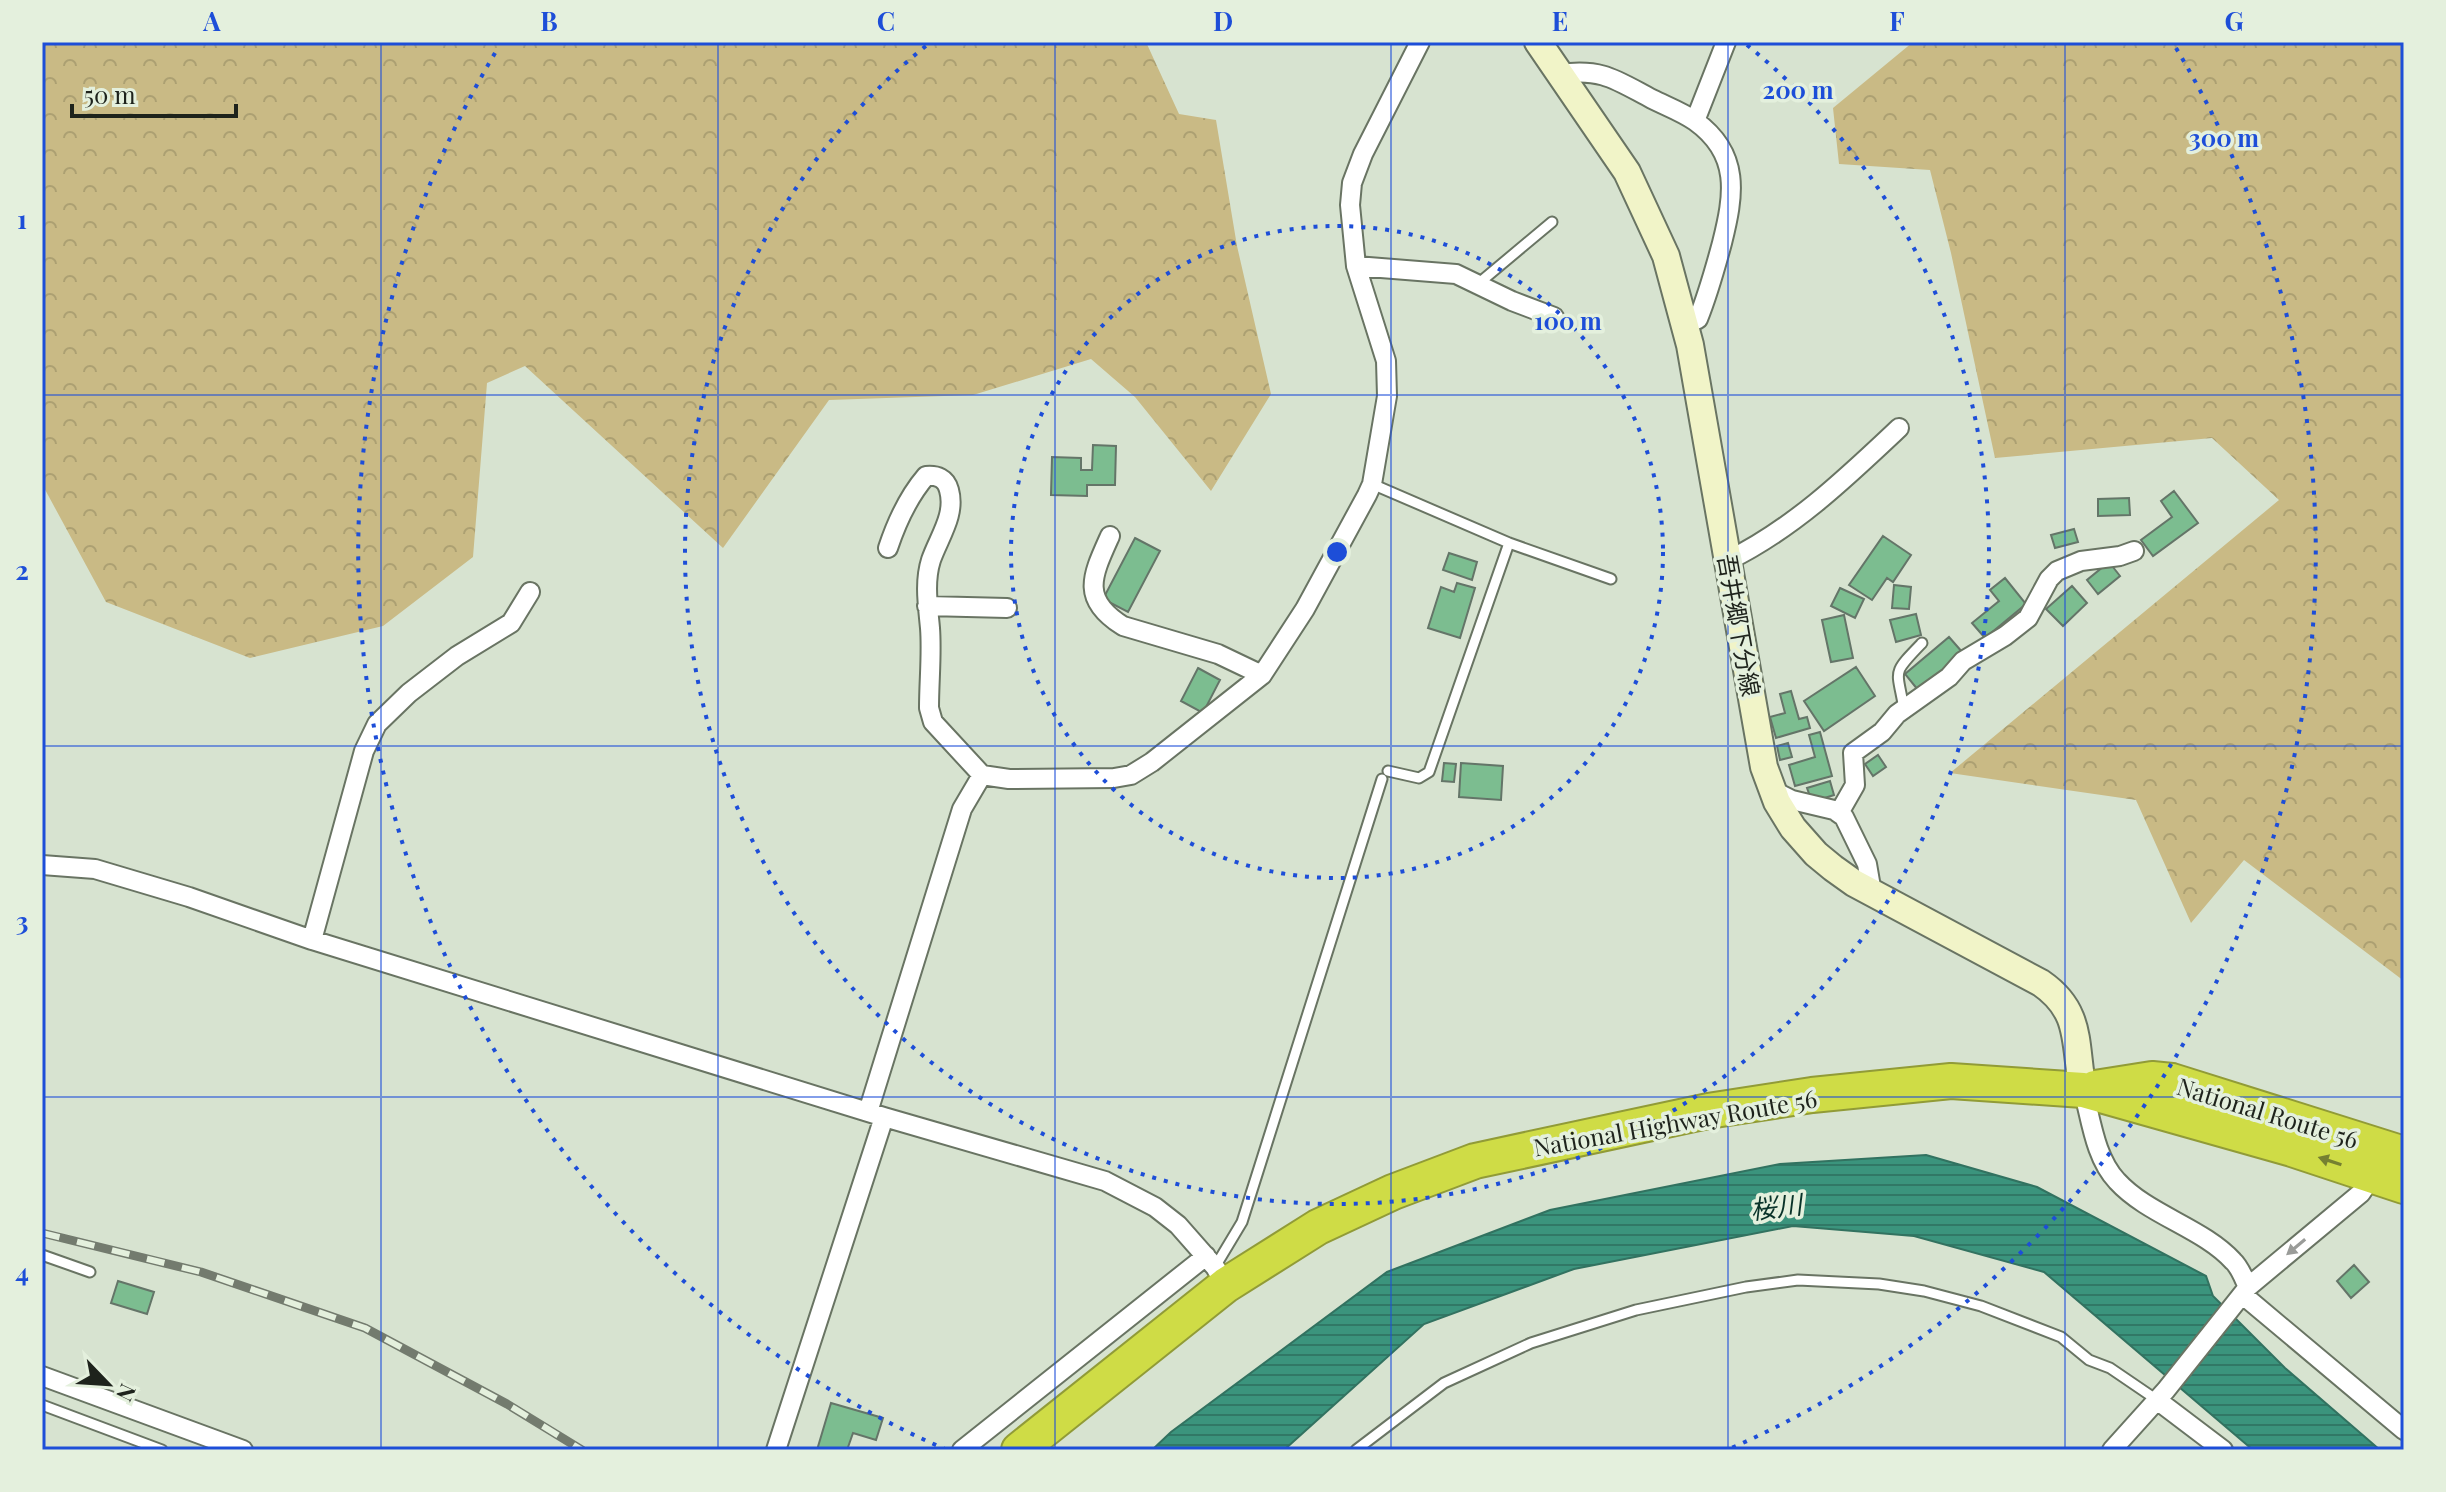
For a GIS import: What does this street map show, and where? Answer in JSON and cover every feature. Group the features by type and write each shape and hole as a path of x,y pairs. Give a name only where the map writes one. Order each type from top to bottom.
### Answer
{"highway":[{"name":"National Route 56","path":"2083,1090 2152,1079 2172,1081 2404,1154"},
{"name":"National Highway Route 56","path":"1019,1450 1216,1269 1475,1161 1708,1111 1951,1081 2083,1090 2292,1149 2388,1181"}],"main road":[{"name":"吾井郷下分線","path":"1538,42 1612,148 1650,216 1666,256 1686,324 1764,767 1772,790 1793,828 1816,854 1854,883 2041,983 2061,998 2076,1033 2083,1090"}],"street":[{"path":"888,548 897,521 918,485 926,476 935,475 944,479 949,487 951,503 947,524 930,563 927,606 930,628 929,708 933,722 982,775 1009,779 1054,779 1131,775 1189,734 1262,675 1305,609 1372,484 1387,396 1386,361 1356,266 1350,205 1352,183 1363,154 1420,42"},
{"path":"1695,121 1726,42"},
{"path":"1560,74 1601,72 1695,121 1725,155 1731,175 1732,202 1712,280 1698,319 1686,324"},
{"path":"1356,266 1456,274 1554,317"},
{"path":"1729,560 1782,529 1847,477 1899,428"},
{"path":"1110,536 1093,582 1096,603 1111,618 1123,626 1218,654 1262,675"},
{"path":"1839,813 1855,785 1853,753 1877,737 1904,709 1949,677 1975,652 2005,636 2028,618 2049,579 2057,571 2081,561 2134,551"},
{"path":"312,940 364,751 377,724 409,693 457,656 511,623 530,592"},
{"path":"927,606 1007,608"},
{"path":"776,1450 876,1114 962,809 982,775"},
{"path":"1772,790 1792,800 1839,813 1861,848 1872,893"},
{"path":"42,865 95,869 189,897 312,940 876,1114 1105,1181 1155,1207 1178,1225 1216,1269 962,1450"},
{"path":"2083,1090 2104,1162 2117,1181 2154,1210 2192,1231 2234,1261 2242,1296 2404,1430"},
{"path":"2112,1450 2242,1296 2361,1193 2388,1181"},
{"path":"42,1376 243,1450"},
{"path":"2161,1395 2223,1450"}],"lane":[{"path":"1479,283 1552,222"},
{"path":"1372,484 1509,543 1611,579"},
{"path":"1216,1269 1242,1222 1385,775 1419,778 1429,772 1509,543"},
{"path":"1904,709 1896,681 1897,671 1922,643"},
{"path":"42,1255 90,1272"},
{"path":"1356,1450 1444,1383 1531,1343 1636,1310 1746,1287 1798,1280 1879,1284 1924,1291 1981,1306 2061,1337 2089,1360 2161,1395"},
{"path":"42,1405 162,1450"}],"green space":[{"path":"42,42 1146,42 1179,114 1216,120 1237,246 1271,394 1211,491 1135,397 1091,359 973,395 829,400 723,548 525,366 487,383 473,557 383,626 250,658 106,602 42,484"},
{"path":"1913,42 2404,42 2404,981 2244,860 2191,923 2136,800 1950,773 2279,500 2212,438 1995,458 1930,170 1839,164 1833,108"}],"water":[{"name":"桜川","path":"1926,1155 2037,1187 2206,1276 2213,1296 2285,1368 2380,1450 2253,1450 2044,1272 1914,1236 1793,1226 1574,1269 1424,1324 1284,1450 1152,1450 1171,1432 1387,1272 1550,1210 1780,1164"}],"building":[{"path":"1093,445 1116,446 1115,485 1087,485 1087,496 1051,495 1052,457 1081,458 1081,470 1092,470"},
{"path":"2174,491 2198,523 2153,556 2141,540 2172,517 2161,501"},
{"path":"2129,498 2130,515 2098,516 2098,499"},
{"path":"2074,529 2078,542 2055,548 2051,535"},
{"path":"1883,536 1911,555 1893,582 1887,578 1872,600 1849,585"},
{"path":"1135,538 1160,551 1128,612 1103,599"},
{"path":"1449,553 1477,562 1472,580 1443,570"},
{"path":"2109,562 2120,576 2098,594 2087,580"},
{"path":"2005,578 2026,604 1985,638 1972,623 1999,601 1990,590"},
{"path":"1457,583 1475,588 1460,638 1428,628 1441,587 1454,592"},
{"path":"1894,585 1911,587 1909,609 1892,608"},
{"path":"2072,586 2087,603 2063,626 2046,609"},
{"path":"1840,588 1864,599 1855,618 1831,606"},
{"path":"1916,614 1921,635 1896,642 1890,620"},
{"path":"1844,615 1853,658 1831,662 1822,620"},
{"path":"1949,637 1963,653 1918,690 1905,674"},
{"path":"1856,667 1875,696 1824,731 1804,701"},
{"path":"1198,668 1220,680 1203,713 1181,701"},
{"path":"1791,691 1799,719 1807,717 1810,728 1776,738 1770,717 1785,713 1780,694"},
{"path":"1820,732 1832,776 1795,786 1789,765 1815,757 1809,735"},
{"path":"1788,743 1792,757 1780,760 1777,746"},
{"path":"1878,755 1886,767 1873,776 1865,764"},
{"path":"1444,763 1456,764 1454,782 1442,781"},
{"path":"1461,763 1503,766 1501,800 1459,797"},
{"path":"1830,781 1834,795 1812,802 1807,788"},
{"path":"2354,1265 2369,1282 2351,1298 2337,1281"},
{"path":"118,1281 154,1292 147,1314 111,1303"},
{"path":"831,1403 883,1418 876,1440 853,1433 847,1450 817,1450"}],"railway":[{"path":"42,1233 201,1272 365,1328 507,1404 582,1450"}]}
